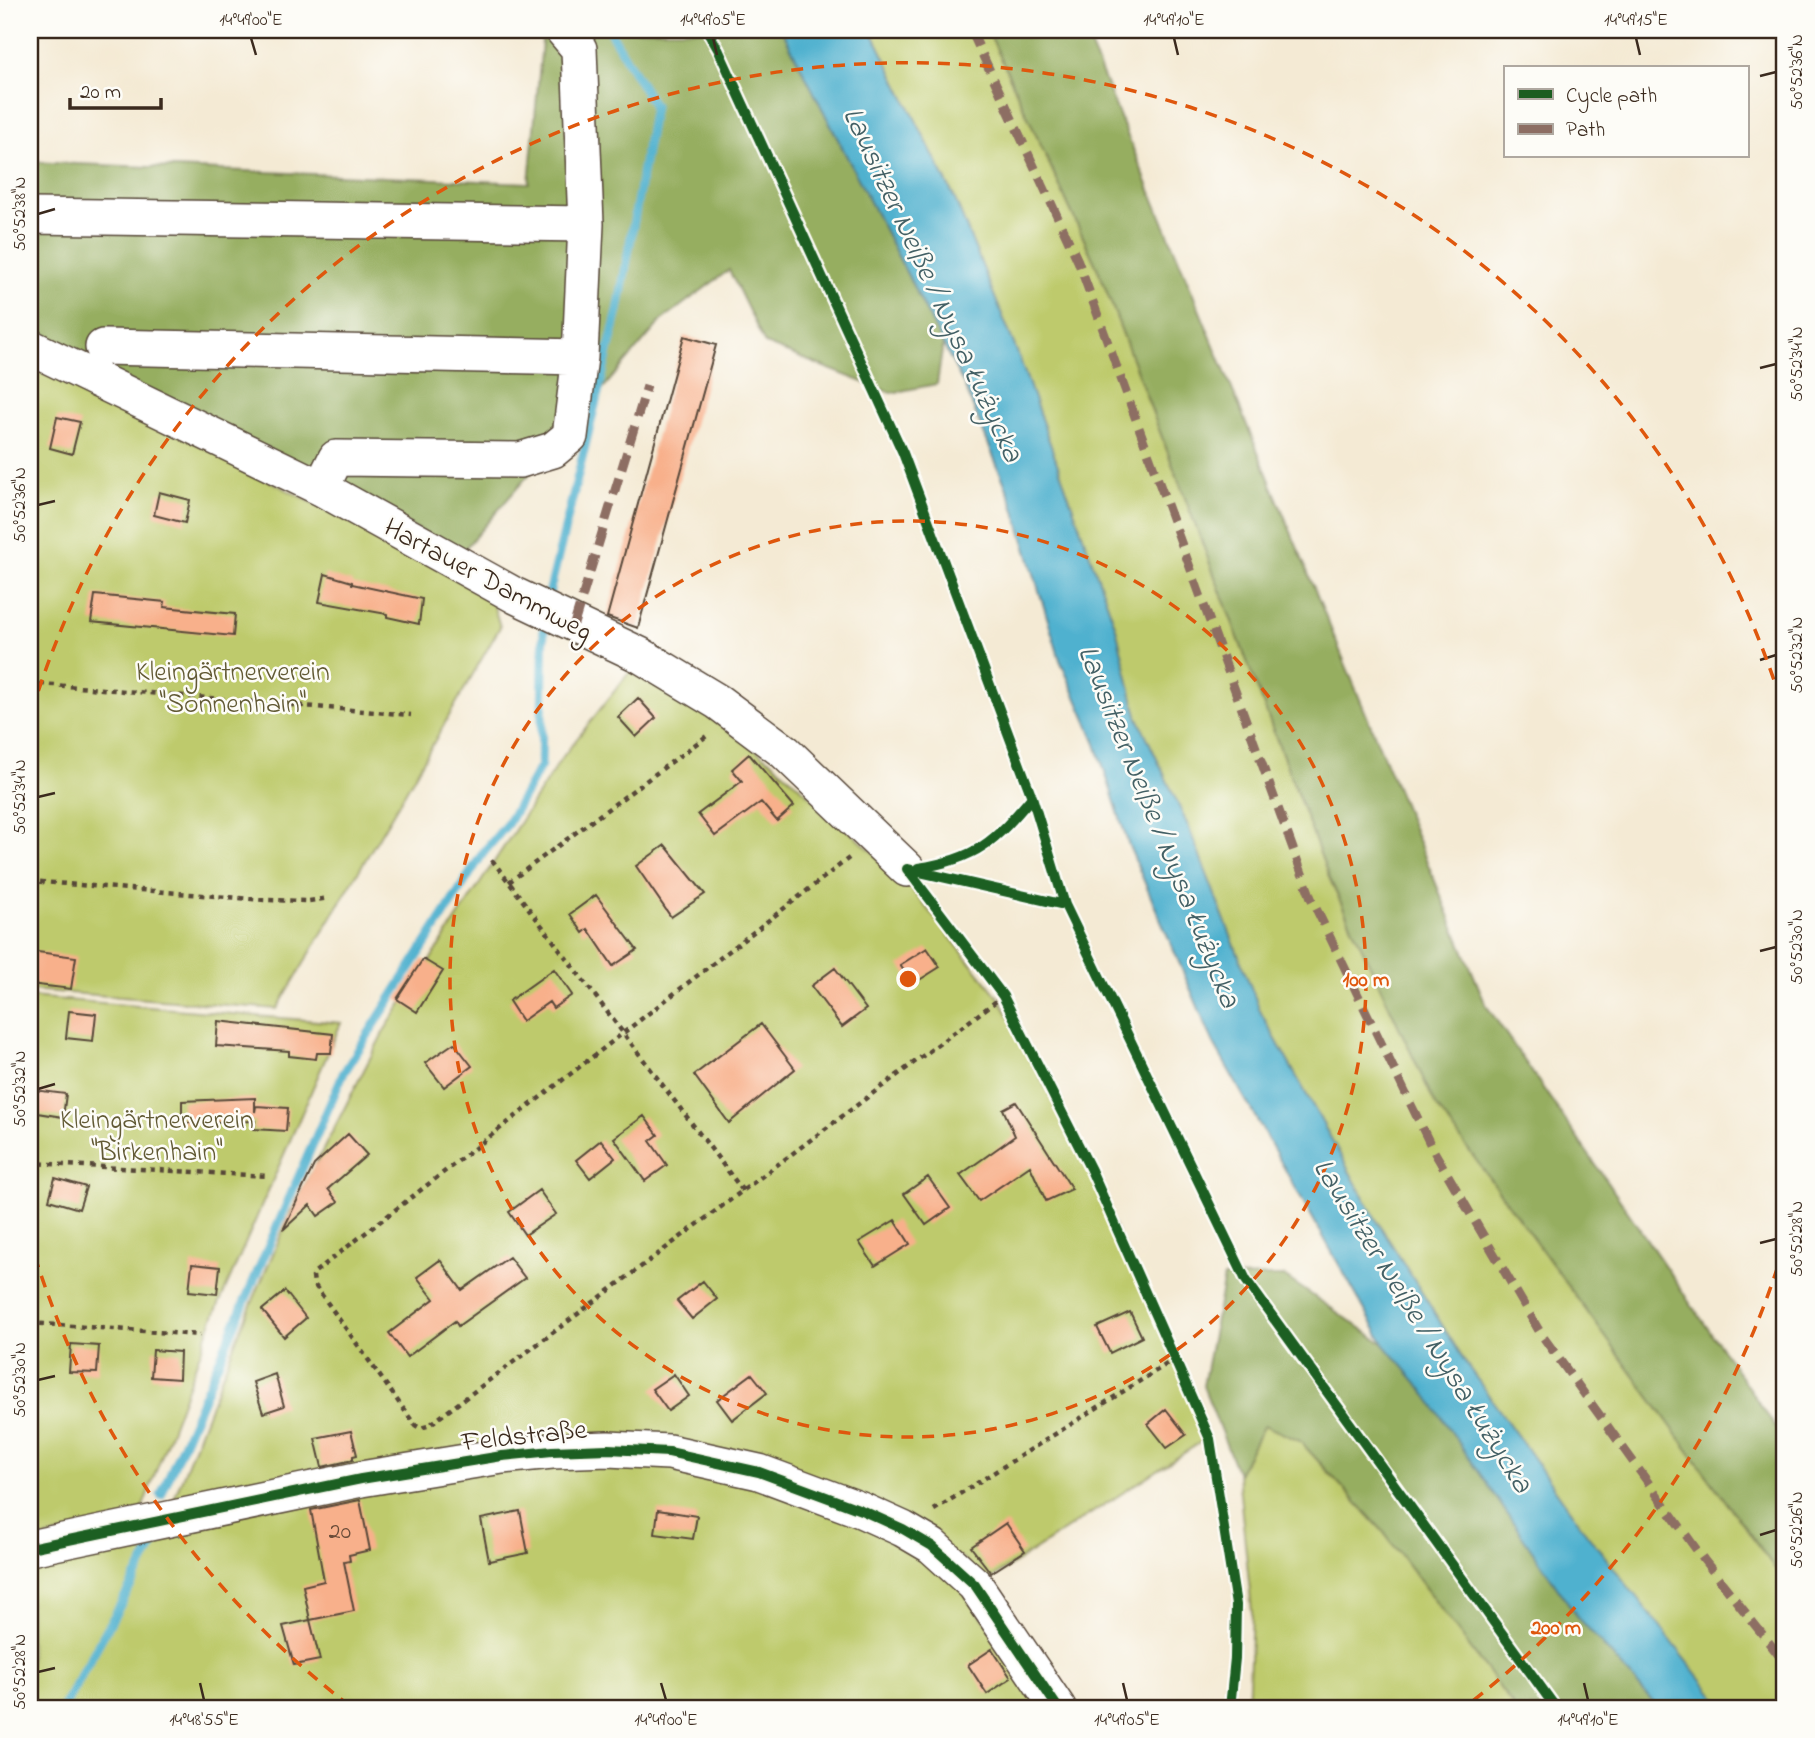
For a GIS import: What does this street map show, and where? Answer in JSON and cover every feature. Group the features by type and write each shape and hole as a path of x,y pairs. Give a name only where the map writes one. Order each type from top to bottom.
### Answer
{"street":[{"path":"321,488 335,458 520,460 553,450 570,436 580,357 586,224 579,50 563,30"},
{"path":"30,216 586,224"},
{"name":"Hartauer Dammweg","path":"30,347 321,488 545,610 640,655 718,702 785,752 907,869"},
{"path":"103,347 580,357"},
{"name":"Feldstraße","path":"30,1548 361,1479 502,1456 580,1450 669,1452 759,1472 860,1510 903,1529 932,1546 975,1585 1058,1708"}],"path":[{"path":"30,683 411,715"},
{"path":"509,882 708,735"},
{"path":"874,838 313,1276 314,1284 415,1425 420,1428 428,1426 1003,996"},
{"path":"492,860 743,1191"},
{"path":"30,881 264,900 309,901 329,898"},
{"path":"996,986 1010,1008"},
{"path":"30,1163 267,1176"},
{"path":"30,1323 200,1335"},
{"path":"1170,1347 1180,1371"},
{"path":"903,1529 1175,1359"}],"green space":[{"path":"543,30 782,30 943,344 937,384 891,393 765,344 729,270 662,320 462,552 30,332 30,162 529,183"},
{"path":"871,30 988,30 1100,274 1329,877 1435,1103 1785,1582 1785,1708 1724,1708 1587,1534 1467,1365 1377,1221 1261,1013 1188,826 1137,716 1116,628 1018,354 954,197"},
{"path":"988,30 1084,30 1486,1005 1785,1441 1785,1582 1435,1104 1329,877 1100,274"},
{"name":"Kleingärtnerverein \"Sonnenhain\"","path":"30,358 490,594 500,627 277,1009 30,990"},
{"path":"635,665 770,760 905,881 1000,999 1087,1167 1175,1359 1207,1438 984,1583 961,1557 653,1445 199,1502 174,1499 236,1340 290,1214 384,1031 561,759"},
{"name":"Kleingärtnerverein \"Birkenhain\"","path":"30,997 341,1023 213,1318 139,1517 30,1541"},
{"path":"1284,1276 1384,1344 1423,1390 1577,1616 1658,1708 1515,1708 1382,1530 1300,1441 1264,1425 1238,1474 1203,1386 1224,1277"},
{"path":"1264,1424 1300,1441 1382,1530 1515,1708 1248,1708 1252,1612 1238,1474"},
{"path":"648,1456 755,1477 927,1545 1051,1708 30,1708 30,1553 502,1462"}],"water":[{"name":"Lausitzer Neiße / Nysa Łużycka","path":"782,30 871,30 954,197 1018,354 1116,628 1137,716 1188,826 1261,1013 1377,1221 1467,1365 1587,1534 1724,1708 1658,1708 1577,1616 1423,1390 1384,1344 1214,1044 1129,846 1094,738 1060,660 1012,501 964,385"}],"building":[{"path":"684,336 716,345 638,628 607,617"},
{"path":"57,417 80,422 72,454 50,448"},
{"path":"159,492 190,500 185,523 154,515"},
{"path":"325,574 352,584 422,599 419,624 387,617 387,614 319,602"},
{"path":"95,595 165,602 164,607 235,614 233,636 91,622"},
{"path":"638,698 656,718 636,737 618,717"},
{"path":"749,754 794,806 777,821 761,802 715,836 698,814 742,781 732,769"},
{"path":"665,845 705,894 671,917 636,866"},
{"path":"596,895 637,950 613,966 588,929 583,933 570,914"},
{"path":"927,948 940,967 913,984 900,965"},
{"path":"30,951 76,957 71,989 30,984"},
{"path":"423,959 443,971 417,1012 397,999"},
{"path":"835,968 866,1009 842,1027 811,986"},
{"path":"554,969 572,995 553,1008 549,1002 522,1021 509,1001"},
{"path":"69,1011 96,1014 93,1041 66,1038"},
{"path":"218,1021 333,1034 331,1053 317,1053 316,1059 289,1056 289,1051 216,1046"},
{"path":"761,1024 795,1069 729,1123 694,1075"},
{"path":"454,1043 472,1066 444,1087 425,1063"},
{"path":"34,1090 66,1094 63,1117 31,1112"},
{"path":"255,1098 255,1112 256,1106 288,1108 286,1131 254,1129 255,1121 182,1123 182,1101"},
{"path":"1016,1102 1072,1189 1046,1201 1030,1166 979,1201 960,1175 1015,1136 1003,1109"},
{"path":"644,1116 658,1135 650,1141 667,1165 645,1181 614,1138"},
{"path":"348,1134 367,1155 328,1189 338,1202 318,1216 310,1205 283,1230 314,1165"},
{"path":"601,1140 615,1158 590,1178 576,1160"},
{"path":"928,1177 950,1208 926,1225 904,1194"},
{"path":"55,1178 86,1187 79,1209 49,1200"},
{"path":"539,1190 556,1214 525,1235 509,1212"},
{"path":"895,1220 910,1244 875,1266 859,1242"},
{"path":"509,1257 525,1278 458,1326 455,1321 407,1357 389,1333 434,1299 417,1277 440,1260 462,1290"},
{"path":"192,1264 220,1267 217,1294 189,1291"},
{"path":"703,1281 717,1299 692,1319 677,1301"},
{"path":"285,1291 306,1318 284,1337 262,1310"},
{"path":"1130,1312 1142,1337 1110,1353 1097,1327"},
{"path":"71,1344 99,1346 97,1373 69,1372"},
{"path":"153,1350 180,1352 179,1379 151,1377"},
{"path":"275,1374 284,1406 263,1413 253,1382"},
{"path":"674,1374 689,1396 668,1411 652,1389"},
{"path":"752,1374 767,1393 732,1420 717,1400"},
{"path":"1166,1409 1186,1435 1167,1448 1148,1424"},
{"path":"351,1431 357,1455 353,1456 353,1460 322,1467 315,1438"},
{"path":"360,1500 370,1550 349,1555 350,1561 344,1562 354,1611 310,1620 303,1586 324,1581 311,1510"},
{"path":"658,1510 697,1516 693,1539 655,1534"},
{"path":"520,1511 528,1553 489,1561 481,1519"},
{"path":"1006,1523 1025,1551 991,1573 971,1547"},
{"path":"310,1620 320,1660 294,1665 283,1626"},
{"path":"992,1649 1011,1678 987,1694 968,1665"}],"waterway":[{"path":"547,602 618,311 654,106 609,30"},
{"path":"161,1495 343,1074 483,853 508,823 541,765 544,619"},
{"path":"63,1708 158,1537"}],"marked path":[{"path":"971,30 1078,261 1311,898 1432,1148 1541,1334 1704,1560 1785,1663"},
{"path":"574,624 647,386"}],"cycle path":[{"path":"707,30 903,453 1032,797 1065,905 1246,1280 1556,1708"},
{"path":"918,868 955,859 983,846 1007,825 1032,797"},
{"path":"907,869 1003,996 1091,1170 1210,1439 1236,1605 1230,1708"},
{"path":"907,869 1065,905"},
{"path":"30,1548 361,1479 502,1456 608,1449 669,1452 759,1472 861,1510 932,1546 975,1585 1058,1708"}]}
